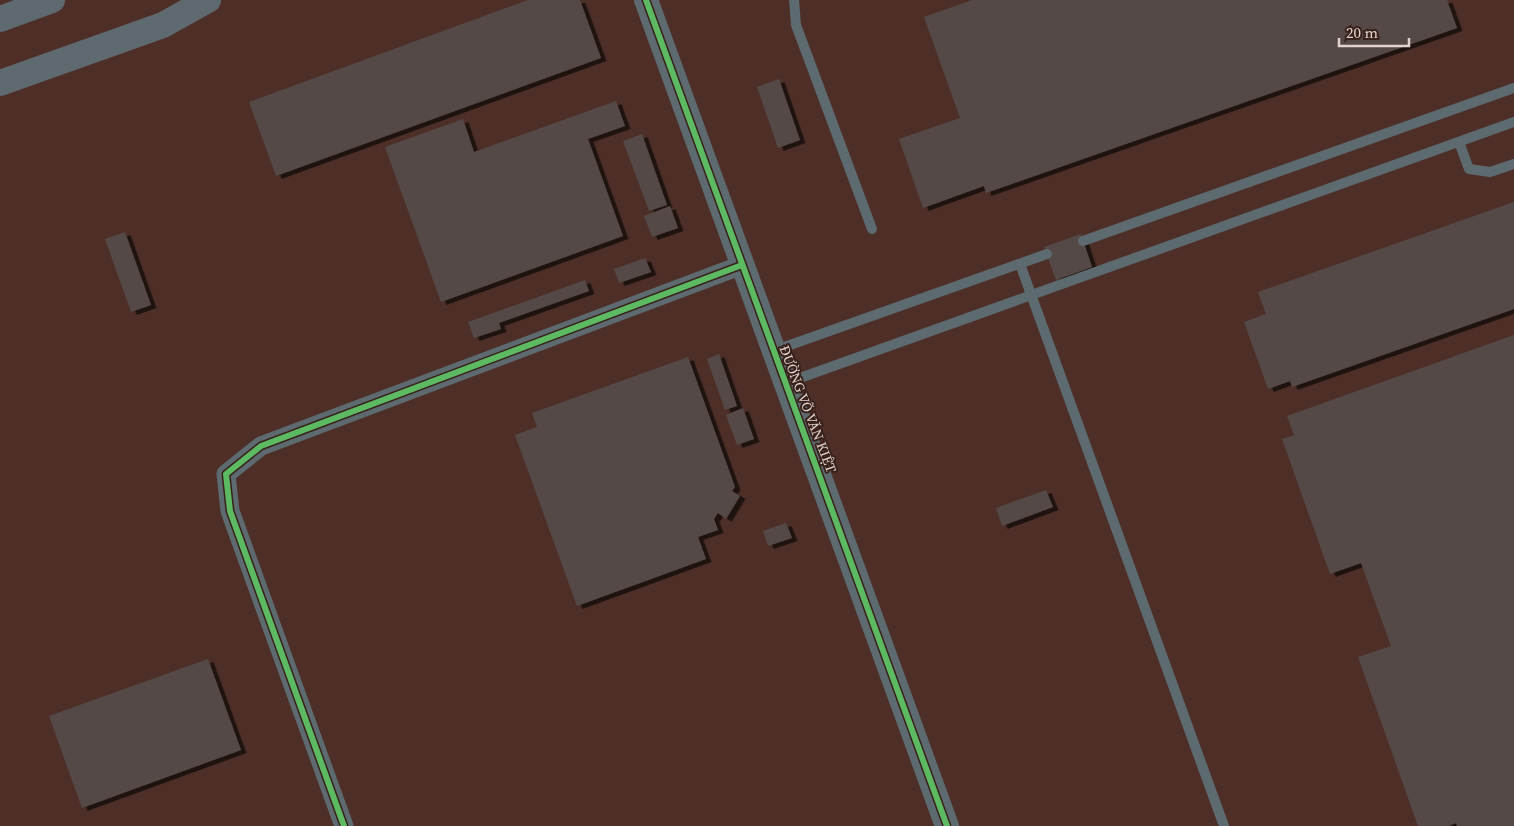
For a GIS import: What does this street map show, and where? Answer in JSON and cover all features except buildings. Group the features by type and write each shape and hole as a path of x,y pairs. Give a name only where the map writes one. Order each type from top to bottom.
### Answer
{"main road":[{"path":"0,18 52,0"},
{"path":"0,83 163,25 208,0"}],"street":[{"name":"ĐƯỜNG VÕ VĂN KIỆT","path":"646,0 947,826"},
{"path":"344,826 230,511 226,474 261,446 742,265"}],"lane":[{"path":"794,0 796,25 872,230"},
{"path":"1083,241 1514,88"},
{"path":"786,383 1514,122"},
{"path":"1459,142 1469,169 1490,172 1514,164"},
{"path":"773,351 1047,254"},
{"path":"1020,264 1224,826"}],"shaded area":[{"path":"0,0 1514,0 1514,826 0,826"}],"cycle path":[{"path":"646,0 947,826"},
{"path":"344,826 230,511 226,474 261,446 742,265"}]}
